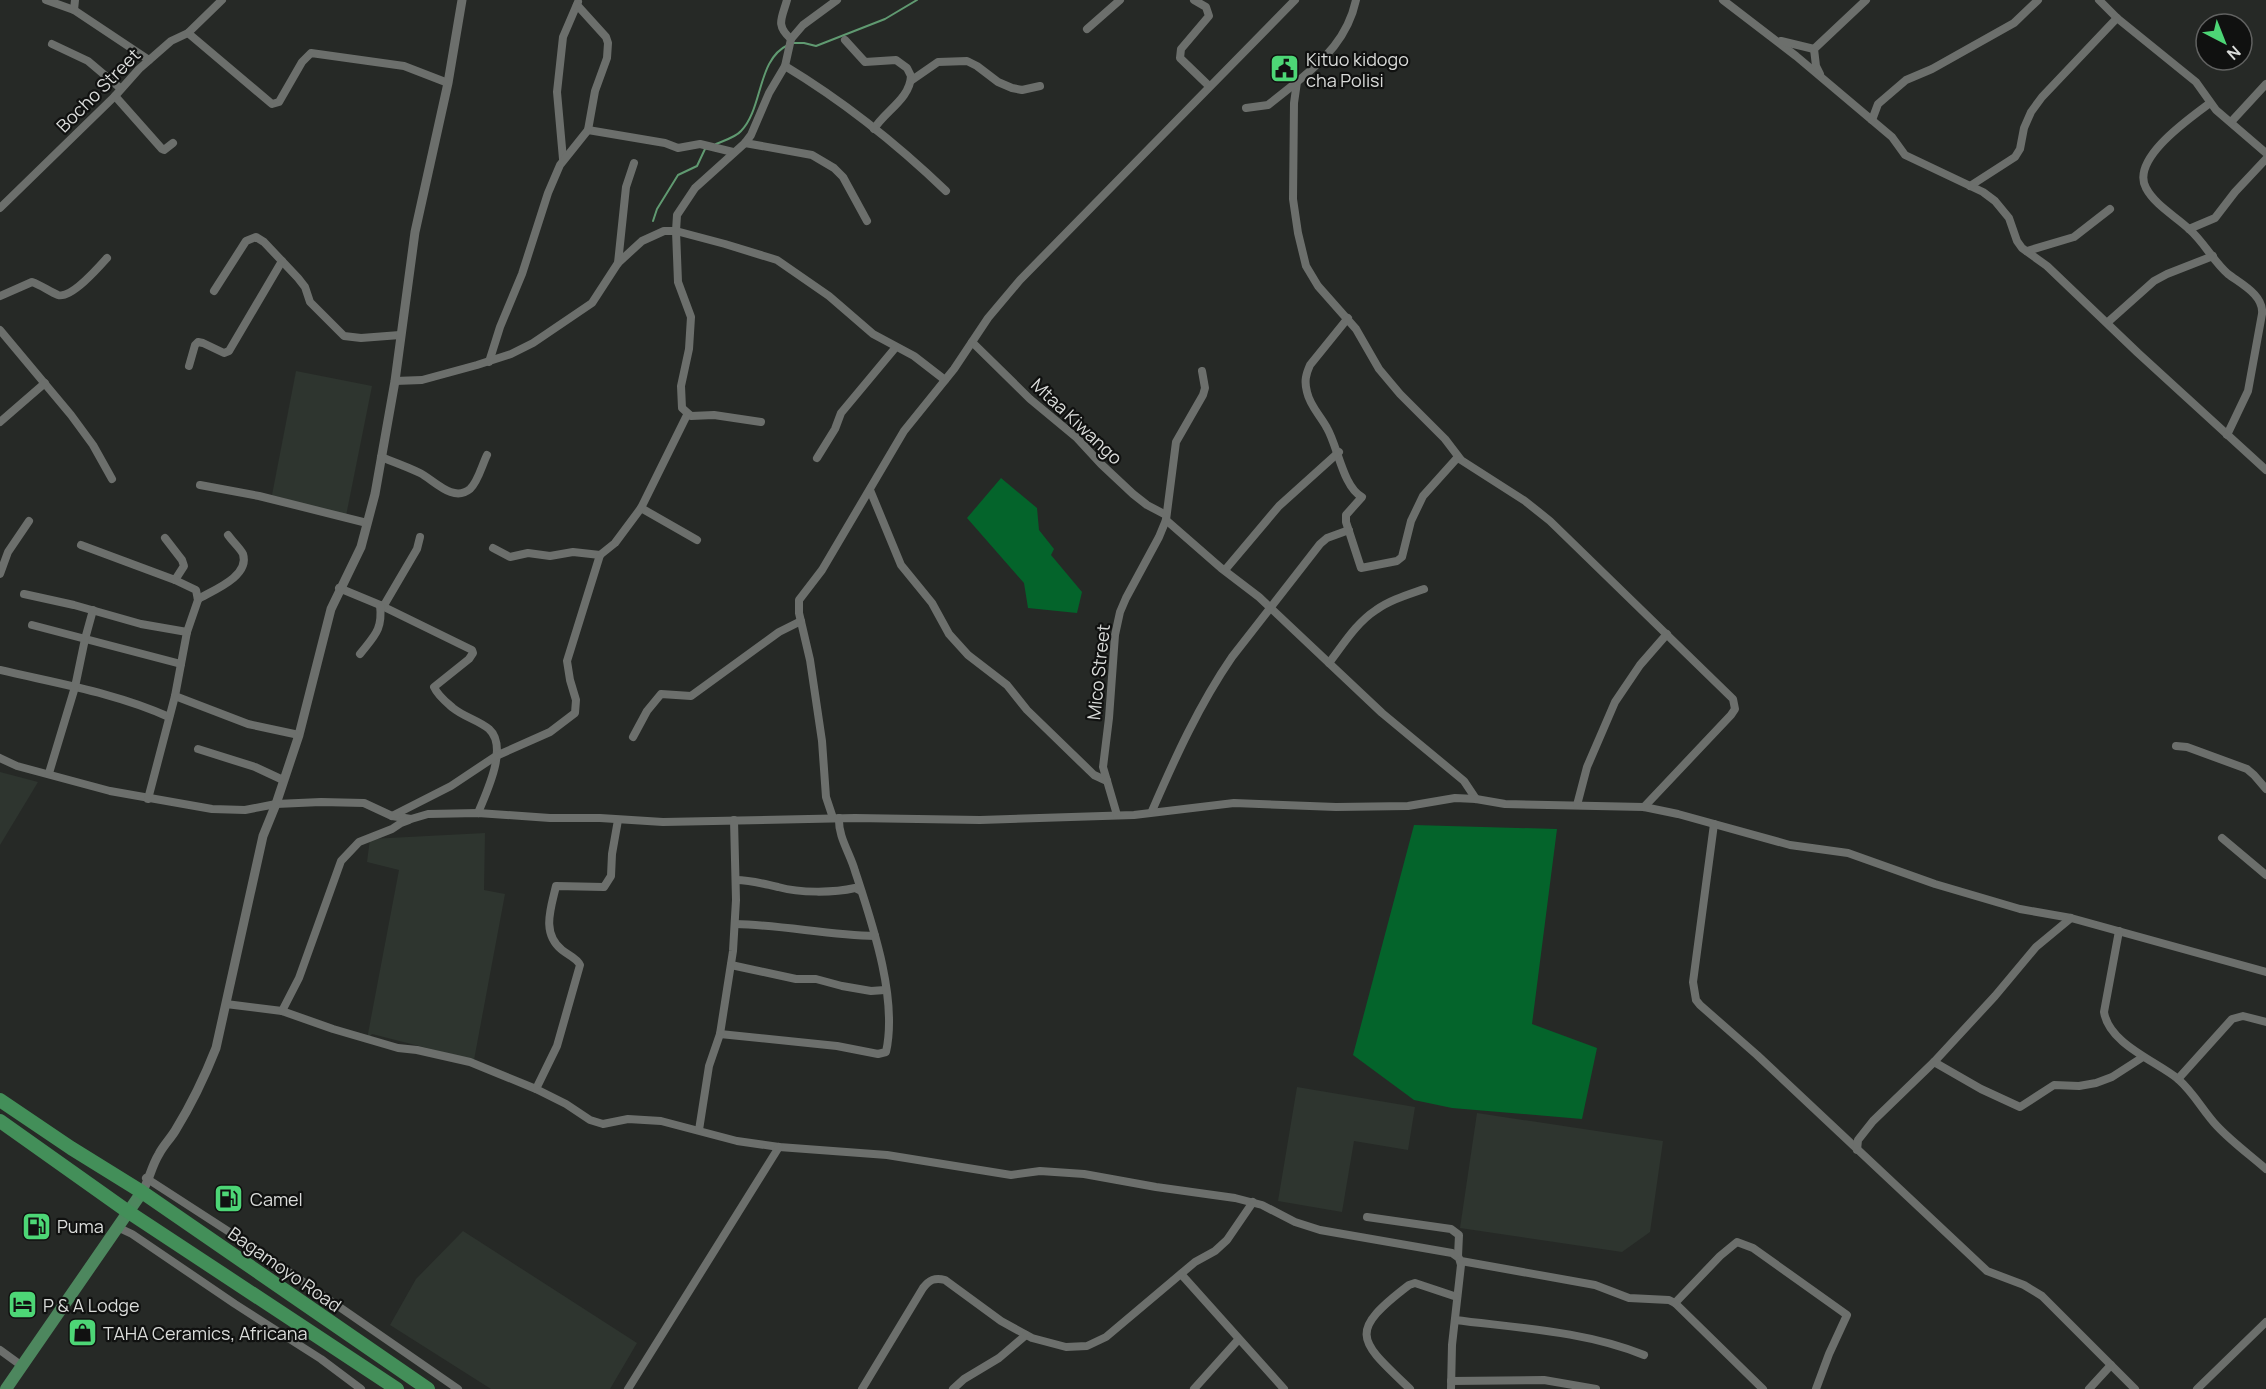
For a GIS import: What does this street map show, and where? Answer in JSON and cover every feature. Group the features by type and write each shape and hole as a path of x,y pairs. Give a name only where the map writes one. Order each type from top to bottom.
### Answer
{"highway":[{"name":"Bagamoyo Road","path":"0,1100 142,1192 428,1389"},
{"name":"Bagamoyo Road","path":"0,1121 127,1211 397,1389"}],"main road":[{"path":"6,1389 142,1192"}],"street":[{"path":"46,0 74,10 149,60"},
{"path":"74,10 75,0"},
{"name":"Bocho Street","path":"0,208 149,60 171,41 188,33 222,0"},
{"path":"142,1192 147,1184 146,1178 206,1074 216,1048 263,836 299,735 331,609 339,588 361,547 375,494 395,381 415,232 448,83 462,0"},
{"path":"787,0 781,24 783,32 791,39"},
{"path":"687,415 682,408 681,398 689,349 691,317 678,282 676,231 678,216 687,199 704,179 751,135 769,93 785,66 791,39 802,25 837,0"},
{"path":"1087,29 1120,0"},
{"path":"1194,0 1203,2 1209,15 1181,49 1180,54 1188,68 1209,86"},
{"path":"720,1034 837,1046 884,1054 889,1023 875,936 855,870 836,818 826,798 822,741 799,600 822,570 904,431 945,380 988,318 1020,280 1295,0"},
{"path":"1245,108 1268,105 1323,60 1348,27 1356,0"},
{"path":"1723,0 1821,76 1892,137 1909,158 1983,192 2002,208 2009,218 2017,241 2027,251 2047,266 2266,470"},
{"path":"1814,50 1866,0"},
{"path":"1872,120 1878,104 1906,80 1932,69 2014,23 2038,0"},
{"path":"2099,0 2196,82 2206,93 2210,103 2266,153"},
{"path":"489,362 500,327 522,274 548,193 563,159 588,130 595,91 607,58 608,43 603,32 578,2 563,37 557,92 563,159"},
{"path":"1970,186 2015,157 2020,149 2024,128 2036,105 2073,62 2118,18"},
{"path":"188,33 272,104 279,102 302,62 311,53 404,66 448,83"},
{"path":"1775,39 1814,50"},
{"path":"845,40 862,61 867,63 896,60 906,69 912,80"},
{"path":"52,44 88,61 117,92 160,148 164,150 173,143"},
{"path":"1814,50 1816,66 1821,76"},
{"path":"874,129 904,96 912,80 938,62 967,61 1012,88 1022,90 1040,86"},
{"path":"785,66 824,91 874,129 946,190"},
{"path":"1297,82 1292,173 1298,233 1306,266 1318,286 1348,318 1379,369 1445,439 1458,457 1525,501 1550,521 1733,699 1735,709 1644,807"},
{"path":"2231,122 2266,84"},
{"path":"2210,103 2187,120 2153,152 2142,174 2146,189 2189,229 2220,266 2255,295 2262,309 2250,385 2227,435"},
{"path":"588,130 665,143 678,148 700,144 733,152"},
{"path":"745,143 812,155 834,168 843,177 867,221"},
{"path":"2189,229 2215,218 2235,192 2266,159"},
{"path":"618,262 626,188 634,163"},
{"path":"2027,251 2074,237 2110,209"},
{"path":"395,381 422,380 489,362 533,343 581,312 597,297 618,262 631,249 651,235 664,231 676,231 746,249 777,260 829,296 873,334 914,356 945,380"},
{"path":"214,291 249,238 260,239 298,278 310,302 344,336 361,338 400,335"},
{"path":"2108,322 2154,281 2213,256"},
{"path":"0,296 32,282 63,296 76,288 107,258"},
{"path":"189,366 198,342 224,353 229,351 282,261"},
{"path":"1348,318 1310,364 1305,378 1311,405 1326,426 1339,452 1348,480 1362,498 1346,515 1362,569 1397,561 1402,557 1411,521 1423,496 1458,457"},
{"path":"0,330 89,439 112,480"},
{"name":"Mtaa Kiwango","path":"972,342 1030,399 1077,438 1133,494 1166,518 1270,607 1382,713 1464,781 1476,799"},
{"path":"817,458 846,406 896,347"},
{"name":"Mico Street","path":"1117,815 1103,766 1115,634 1126,598 1159,537 1166,518 1176,442 1203,395 1205,388 1202,371"},
{"path":"0,422 45,383"},
{"path":"687,415 761,422"},
{"path":"392,816 451,786 496,756 550,732 575,713 576,700 567,661 600,555 615,543 641,508 687,415"},
{"path":"1225,570 1279,506 1339,452"},
{"path":"381,457 422,474 436,484 457,493 466,492 473,485 487,455"},
{"path":"200,485 259,496 367,523"},
{"path":"870,490 901,565 925,593 949,634 969,655 1007,686 1027,710 1088,769 1107,781"},
{"path":"641,508 698,540"},
{"path":"0,574 8,552 29,521"},
{"path":"1152,811 1172,763 1209,692 1232,657 1320,544 1327,538 1349,530"},
{"path":"198,599 241,572 244,563 242,552 228,535"},
{"path":"360,654 379,629 382,606 417,549 420,537"},
{"path":"165,538 184,566 175,580"},
{"path":"0,545 8,552"},
{"path":"81,545 196,590 198,599 187,632 175,696 148,799"},
{"path":"494,548 510,557 528,553 550,556 573,552 600,555"},
{"path":"339,588 382,606 472,650 473,653 469,659 434,687 437,693 456,710 492,732 495,739 495,768 478,813"},
{"path":"1329,663 1355,629 1374,610 1424,589"},
{"path":"24,594 141,624 187,632"},
{"path":"49,773 75,687 93,610"},
{"path":"633,736 653,701 661,694 691,696 778,632 801,621"},
{"path":"32,625 181,664"},
{"path":"1577,805 1587,767 1615,702 1630,678 1667,634"},
{"path":"0,670 75,687 138,705 168,717"},
{"path":"175,696 248,724 299,735"},
{"path":"2176,746 2187,747 2247,769 2266,789"},
{"path":"198,748 255,767 283,780"},
{"path":"0,758 17,766 148,799 228,810 245,810 276,804 321,802 364,804 392,816 411,819"},
{"path":"282,1011 299,978 341,861 359,842 392,830 401,823 428,814 478,813 539,818 663,822 836,818 980,820 1117,815 1234,803 1336,807 1408,806 1435,800 1476,799 1505,804 1644,807 1790,844 1848,853 1935,884 2033,913 2071,918 2266,972"},
{"path":"536,1089 557,1046 580,965 577,960 557,945 550,934 549,917 556,886 604,887 611,876 618,820"},
{"path":"699,1130 709,1066 720,1034 731,965 736,880 734,820"},
{"path":"1714,824 1694,982 1696,999 1707,1013 1756,1055 1987,1271 2024,1285 2042,1296 2135,1389"},
{"path":"2222,838 2266,875"},
{"path":"736,880 751,880 790,889 839,892 855,888 861,891"},
{"path":"1857,1150 1857,1143 1862,1134 1934,1062 1995,996 2036,947 2071,918"},
{"path":"735,924 757,924 846,935 875,936"},
{"path":"2119,931 2105,1017 2114,1031 2142,1058 2178,1079 2215,1124 2266,1169"},
{"path":"731,965 796,979 816,979 842,986 885,990"},
{"path":"226,1004 282,1011 388,1045 470,1062 536,1089 566,1104 590,1120 603,1124 642,1119 699,1130 738,1141 779,1147 887,1155 1011,1175 1040,1171 1084,1174 1253,1202 1295,1222 1320,1230 1452,1253 1459,1259 1595,1285 1629,1298 1663,1299 1675,1303 1746,1375 1763,1389"},
{"path":"2178,1079 2232,1019 2243,1016 2266,1022"},
{"path":"1934,1062 1981,1089 2020,1107 2054,1085 2079,1086 2096,1083 2112,1077 2142,1058"},
{"path":"628,1389 779,1147"},
{"path":"146,1178 257,1250 458,1389"},
{"path":"862,1389 926,1284 935,1279 945,1280 1001,1321 1039,1341 1066,1347 1087,1346 1096,1343 1142,1308 1195,1262 1215,1251 1227,1240 1253,1202"},
{"path":"1367,1216 1451,1229 1459,1235 1451,1385 1544,1380 1596,1389"},
{"path":"117,1227 141,1240 321,1359 361,1389"},
{"path":"1675,1303 1737,1242 1753,1248 1847,1315 1816,1389"},
{"path":"1181,1274 1284,1389"},
{"path":"1410,1389 1369,1348 1365,1337 1367,1328 1378,1311 1415,1283 1457,1297"},
{"path":"1455,1320 1545,1331 1614,1344 1644,1354"},
{"path":"2197,1389 2265,1323"},
{"path":"954,1389 964,1379 999,1358 1026,1335"},
{"path":"1194,1389 1238,1340"},
{"path":"0,1350 22,1366"},
{"path":"2089,1389 2111,1365"}],"shaded area":[{"path":"296,371 372,386 346,516 272,495"},
{"path":"0,772 38,782 0,845"},
{"path":"485,833 484,890 505,894 474,1060 372,1034 367,1039 399,870 367,862 370,839"},
{"path":"1297,1087 1415,1107 1408,1150 1354,1141 1342,1212 1278,1201"},
{"path":"1477,1113 1663,1141 1650,1232 1622,1252 1460,1228"},
{"path":"463,1231 637,1343 610,1389 491,1389 390,1325 416,1279"}],"green space":[{"path":"1001,478 1037,508 1039,530 1054,549 1051,555 1082,592 1077,613 1028,608 1024,583 967,518"},
{"path":"1414,825 1557,829 1532,1024 1597,1048 1582,1119 1452,1108 1414,1100 1353,1055"}],"waterway":[{"path":"793,43 816,46 885,19 917,0"},
{"path":"716,144 736,135 748,122 771,61 788,45"},
{"path":"653,221 657,209 678,175 697,166 705,149 708,148"}],"place":[{"name":"Kituo kidogo cha Polisi","path":"1285,69"},
{"name":"Camel","path":"229,1199"},
{"name":"Puma","path":"36,1226"},
{"name":"P & A Lodge","path":"22,1305"},
{"name":"TAHA Ceramics, Africana","path":"82,1333"}]}
